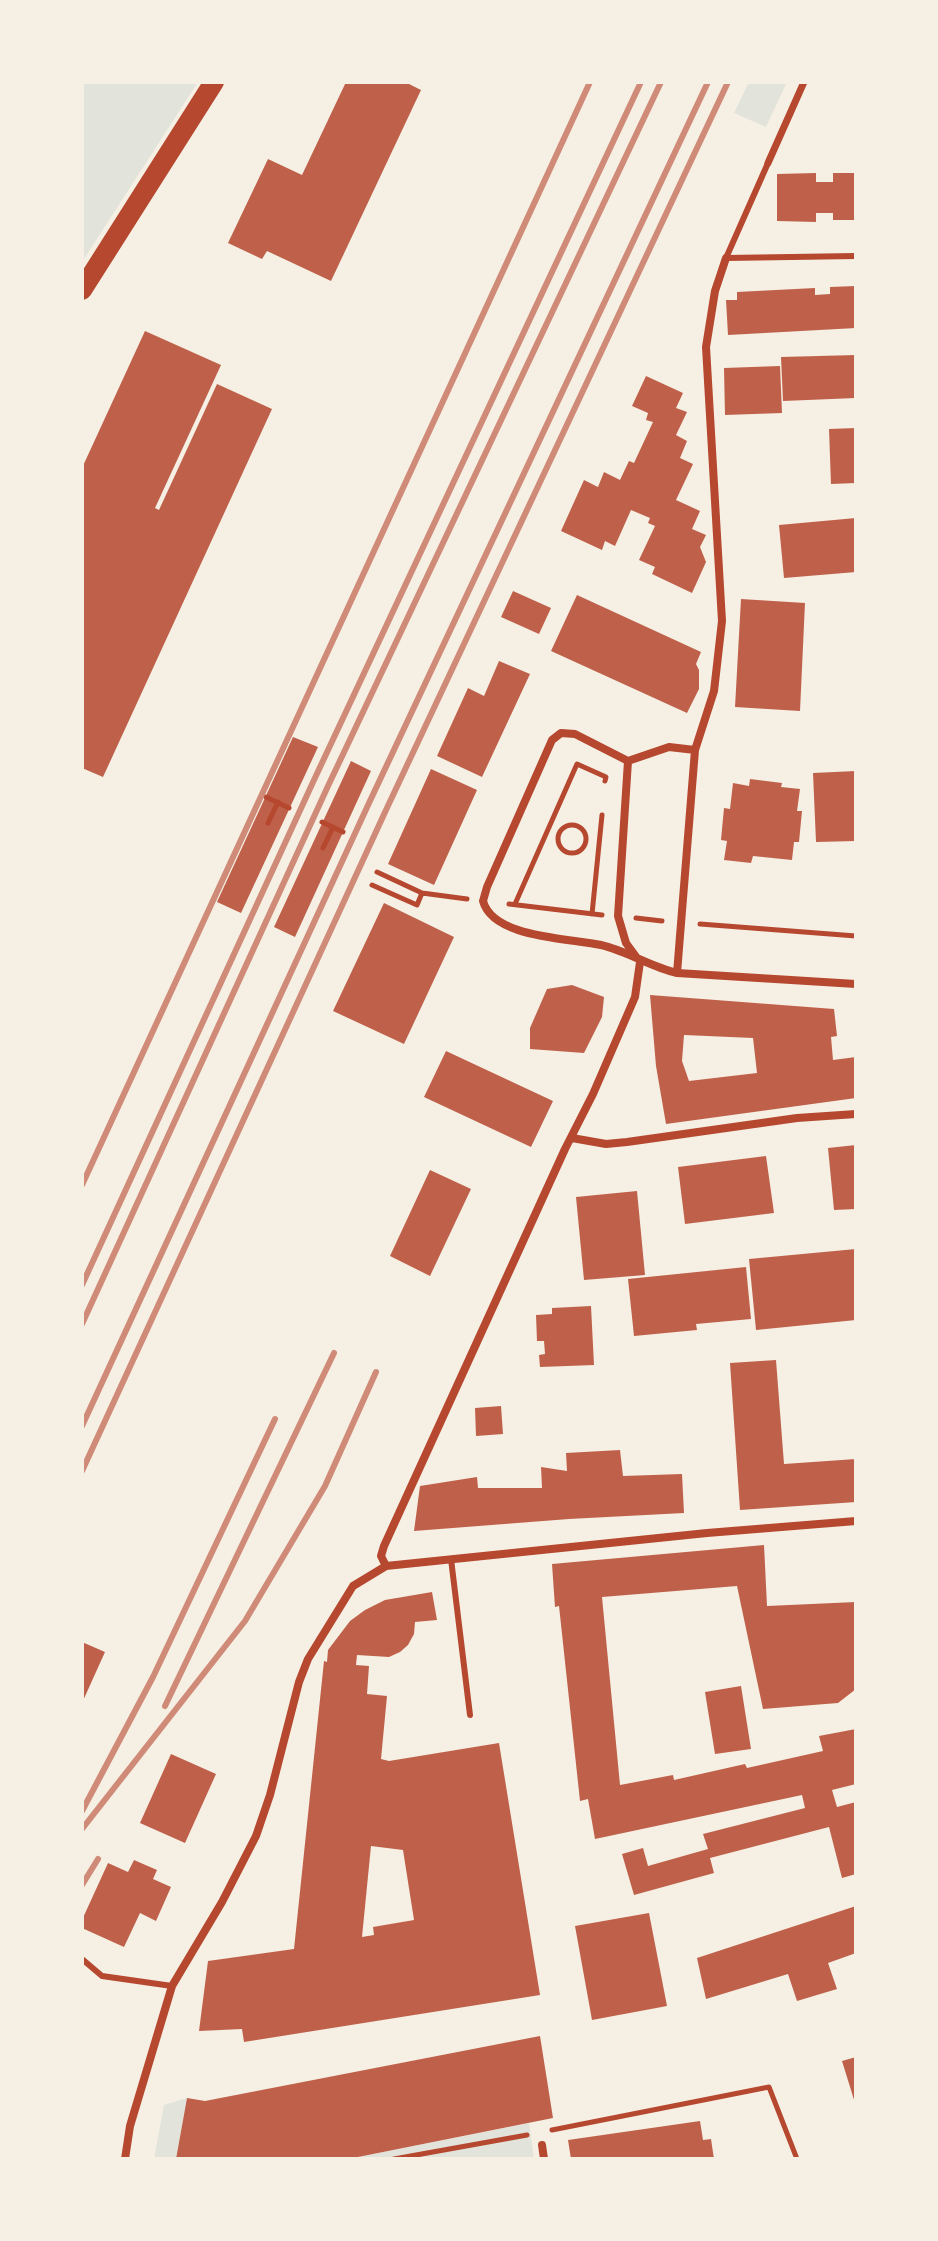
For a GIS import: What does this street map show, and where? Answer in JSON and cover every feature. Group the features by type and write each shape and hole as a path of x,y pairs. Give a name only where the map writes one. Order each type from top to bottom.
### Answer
{"main road":[{"path":"82,290 214,82"}],"street":[{"path":"768,163 804,82"},
{"path":"677,973 695,750 714,691 722,621 706,347 715,291 726,258"},
{"path":"695,750 669,747 628,761 575,734 561,733 552,740 483,901 491,917 517,930 602,945 640,962 677,973 856,984"},
{"path":"386,1566 381,1556 384,1546 635,997 640,962 626,943 618,916 628,761"},
{"path":"572,1138 606,1144 797,1118 856,1114"},
{"path":"125,2159 130,2126 172,1986 222,1902 256,1836 270,1795 299,1682 308,1659 353,1586 386,1566 856,1521"},
{"path":"542,2145 544,2159"}],"lane":[{"path":"768,163 726,258 856,256"},
{"path":"451,1559 470,1715"},
{"path":"82,1959 102,1976 172,1986"}],"path":[{"path":"515,904 577,764 606,777 604,790"},
{"path":"266,797 289,808"},
{"path":"268,823 278,802"},
{"path":"592,914 603,804"},
{"path":"322,822 343,832"},
{"path":"576,825 583,830 586,843 575,853 566,852 559,845 558,836 563,828 576,825"},
{"path":"323,848 333,827"},
{"path":"546,833 558,836"},
{"path":"586,843 599,846"},
{"path":"372,885 417,905 422,893 377,872"},
{"path":"394,2159 769,2087 797,2159"},
{"path":"542,2145 543,2132"}],"shaded area":[{"path":"82,82 198,82 82,262"},
{"path":"749,82 787,82 766,127 734,113"},
{"path":"187,2098 176,2159 154,2159 164,2105"},
{"path":"529,2123 534,2159 348,2159"}],"building":[{"path":"346,82 405,82 421,90 331,281 267,251 262,259 228,243 268,159 302,175"},
{"path":"816,173 816,182 833,182 833,173 856,173 856,220 833,220 833,213 816,213 816,222 777,221 777,174"},
{"path":"856,286 856,328 728,335 726,300 737,300 737,292 815,288 815,295 830,294 830,287"},
{"path":"145,331 221,365 155,508 159,510 217,384 272,409 103,777 82,768 82,468"},
{"path":"856,355 856,398 783,401 781,357"},
{"path":"780,366 782,413 725,415 724,368"},
{"path":"646,376 683,393 676,408 687,412 676,435 687,441 680,458 693,464 676,500 700,511 692,529 706,535 700,547 706,562 692,593 652,574 655,567 639,560 655,526 648,523 650,518 631,510 615,546 605,541 602,550 561,531 584,480 598,487 604,472 620,480 629,461 634,463 653,422 646,420 648,413 632,406"},
{"path":"856,428 856,483 831,484 829,429"},
{"path":"856,518 856,572 784,578 779,525"},
{"path":"513,591 551,608 539,634 501,617"},
{"path":"577,595 701,652 696,664 699,689 687,713 551,651"},
{"path":"741,599 805,603 800,711 735,707"},
{"path":"499,661 530,674 482,777 437,756 468,688 484,696"},
{"path":"293,737 318,747 241,913 217,902"},
{"path":"351,761 371,771 295,937 274,927"},
{"path":"431,769 477,790 434,885 388,864"},
{"path":"856,771 856,841 816,842 813,773"},
{"path":"750,779 800,789 797,811 802,811 799,842 794,842 792,860 753,856 751,863 724,860 727,841 721,840 724,808 730,809 733,783 749,786"},
{"path":"384,903 454,937 404,1044 333,1011"},
{"path":"572,985 604,997 602,1017 584,1053 530,1049 530,1028 547,989"},
{"path":"650,995 834,1009 837,1036 831,1037 833,1060 856,1057 856,1098 666,1124 656,1066","holes":["684,1035 753,1038 757,1073 689,1081 682,1061"]},
{"path":"446,1051 553,1101 531,1147 424,1097"},
{"path":"856,1145 856,1209 834,1210 828,1148"},
{"path":"766,1156 774,1213 685,1224 678,1167"},
{"path":"430,1170 471,1189 430,1276 390,1256"},
{"path":"637,1191 645,1275 584,1280 576,1197"},
{"path":"856,1249 856,1320 756,1330 749,1259"},
{"path":"746,1267 751,1319 696,1324 697,1330 634,1336 628,1279"},
{"path":"591,1306 594,1365 540,1367 539,1355 545,1354 544,1341 537,1341 536,1315 552,1314 552,1308"},
{"path":"776,1360 784,1464 856,1459 856,1502 740,1510 730,1363"},
{"path":"501,1406 503,1434 476,1436 475,1408"},
{"path":"620,1450 623,1476 682,1474 684,1513 414,1531 420,1486 477,1477 478,1488 542,1488 541,1467 567,1471 566,1453"},
{"path":"764,1545 767,1606 856,1602 856,1689 838,1703 763,1709 737,1586 602,1597 620,1785 673,1775 674,1780 745,1764 747,1768 823,1751 819,1736 856,1729 856,1784 832,1790 837,1807 856,1802 856,1874 842,1878 829,1827 710,1858 714,1873 634,1895 622,1854 643,1848 648,1866 708,1849 703,1834 805,1808 802,1795 595,1839 588,1799 580,1801 552,1564"},
{"path":"432,1592 437,1620 415,1622 414,1634 408,1645 389,1657 357,1655 356,1665 369,1666 367,1694 387,1696 381,1759 389,1761 499,1743 540,1995 244,2042 242,2029 199,2031 208,1961 294,1949 324,1661 327,1662 328,1650 350,1621 385,1600","holes":["371,1846 403,1850 414,1920 373,1927 374,1935 362,1937"]},
{"path":"82,1642 105,1652 82,1703"},
{"path":"741,1686 751,1749 715,1754 705,1692"},
{"path":"171,1754 216,1774 185,1843 140,1823"},
{"path":"134,1860 157,1870 153,1879 171,1887 156,1921 140,1913 124,1947 82,1928 82,1920 108,1863 128,1872"},
{"path":"856,1906 856,1953 828,1963 837,1989 797,2001 788,1974 706,1999 697,1958"},
{"path":"649,1913 667,2006 592,2020 575,1926"},
{"path":"540,2036 553,2118 348,2159 176,2159 187,2098 205,2101"},
{"path":"856,2057 856,2103 855,2103 842,2061"},
{"path":"700,2121 703,2140 711,2139 714,2159 571,2159 568,2140"}],"railway":[{"path":"82,1185 590,82"},
{"path":"82,1285 314,780 641,82"},
{"path":"82,1324 328,786 661,82"},
{"path":"82,1426 369,803 708,82"},
{"path":"82,1471 386,810 728,82"},
{"path":"165,1706 334,1353"},
{"path":"82,1829 245,1621 325,1486 376,1372"},
{"path":"82,1811 153,1677 275,1419"},
{"path":"82,1885 98,1859"}]}
